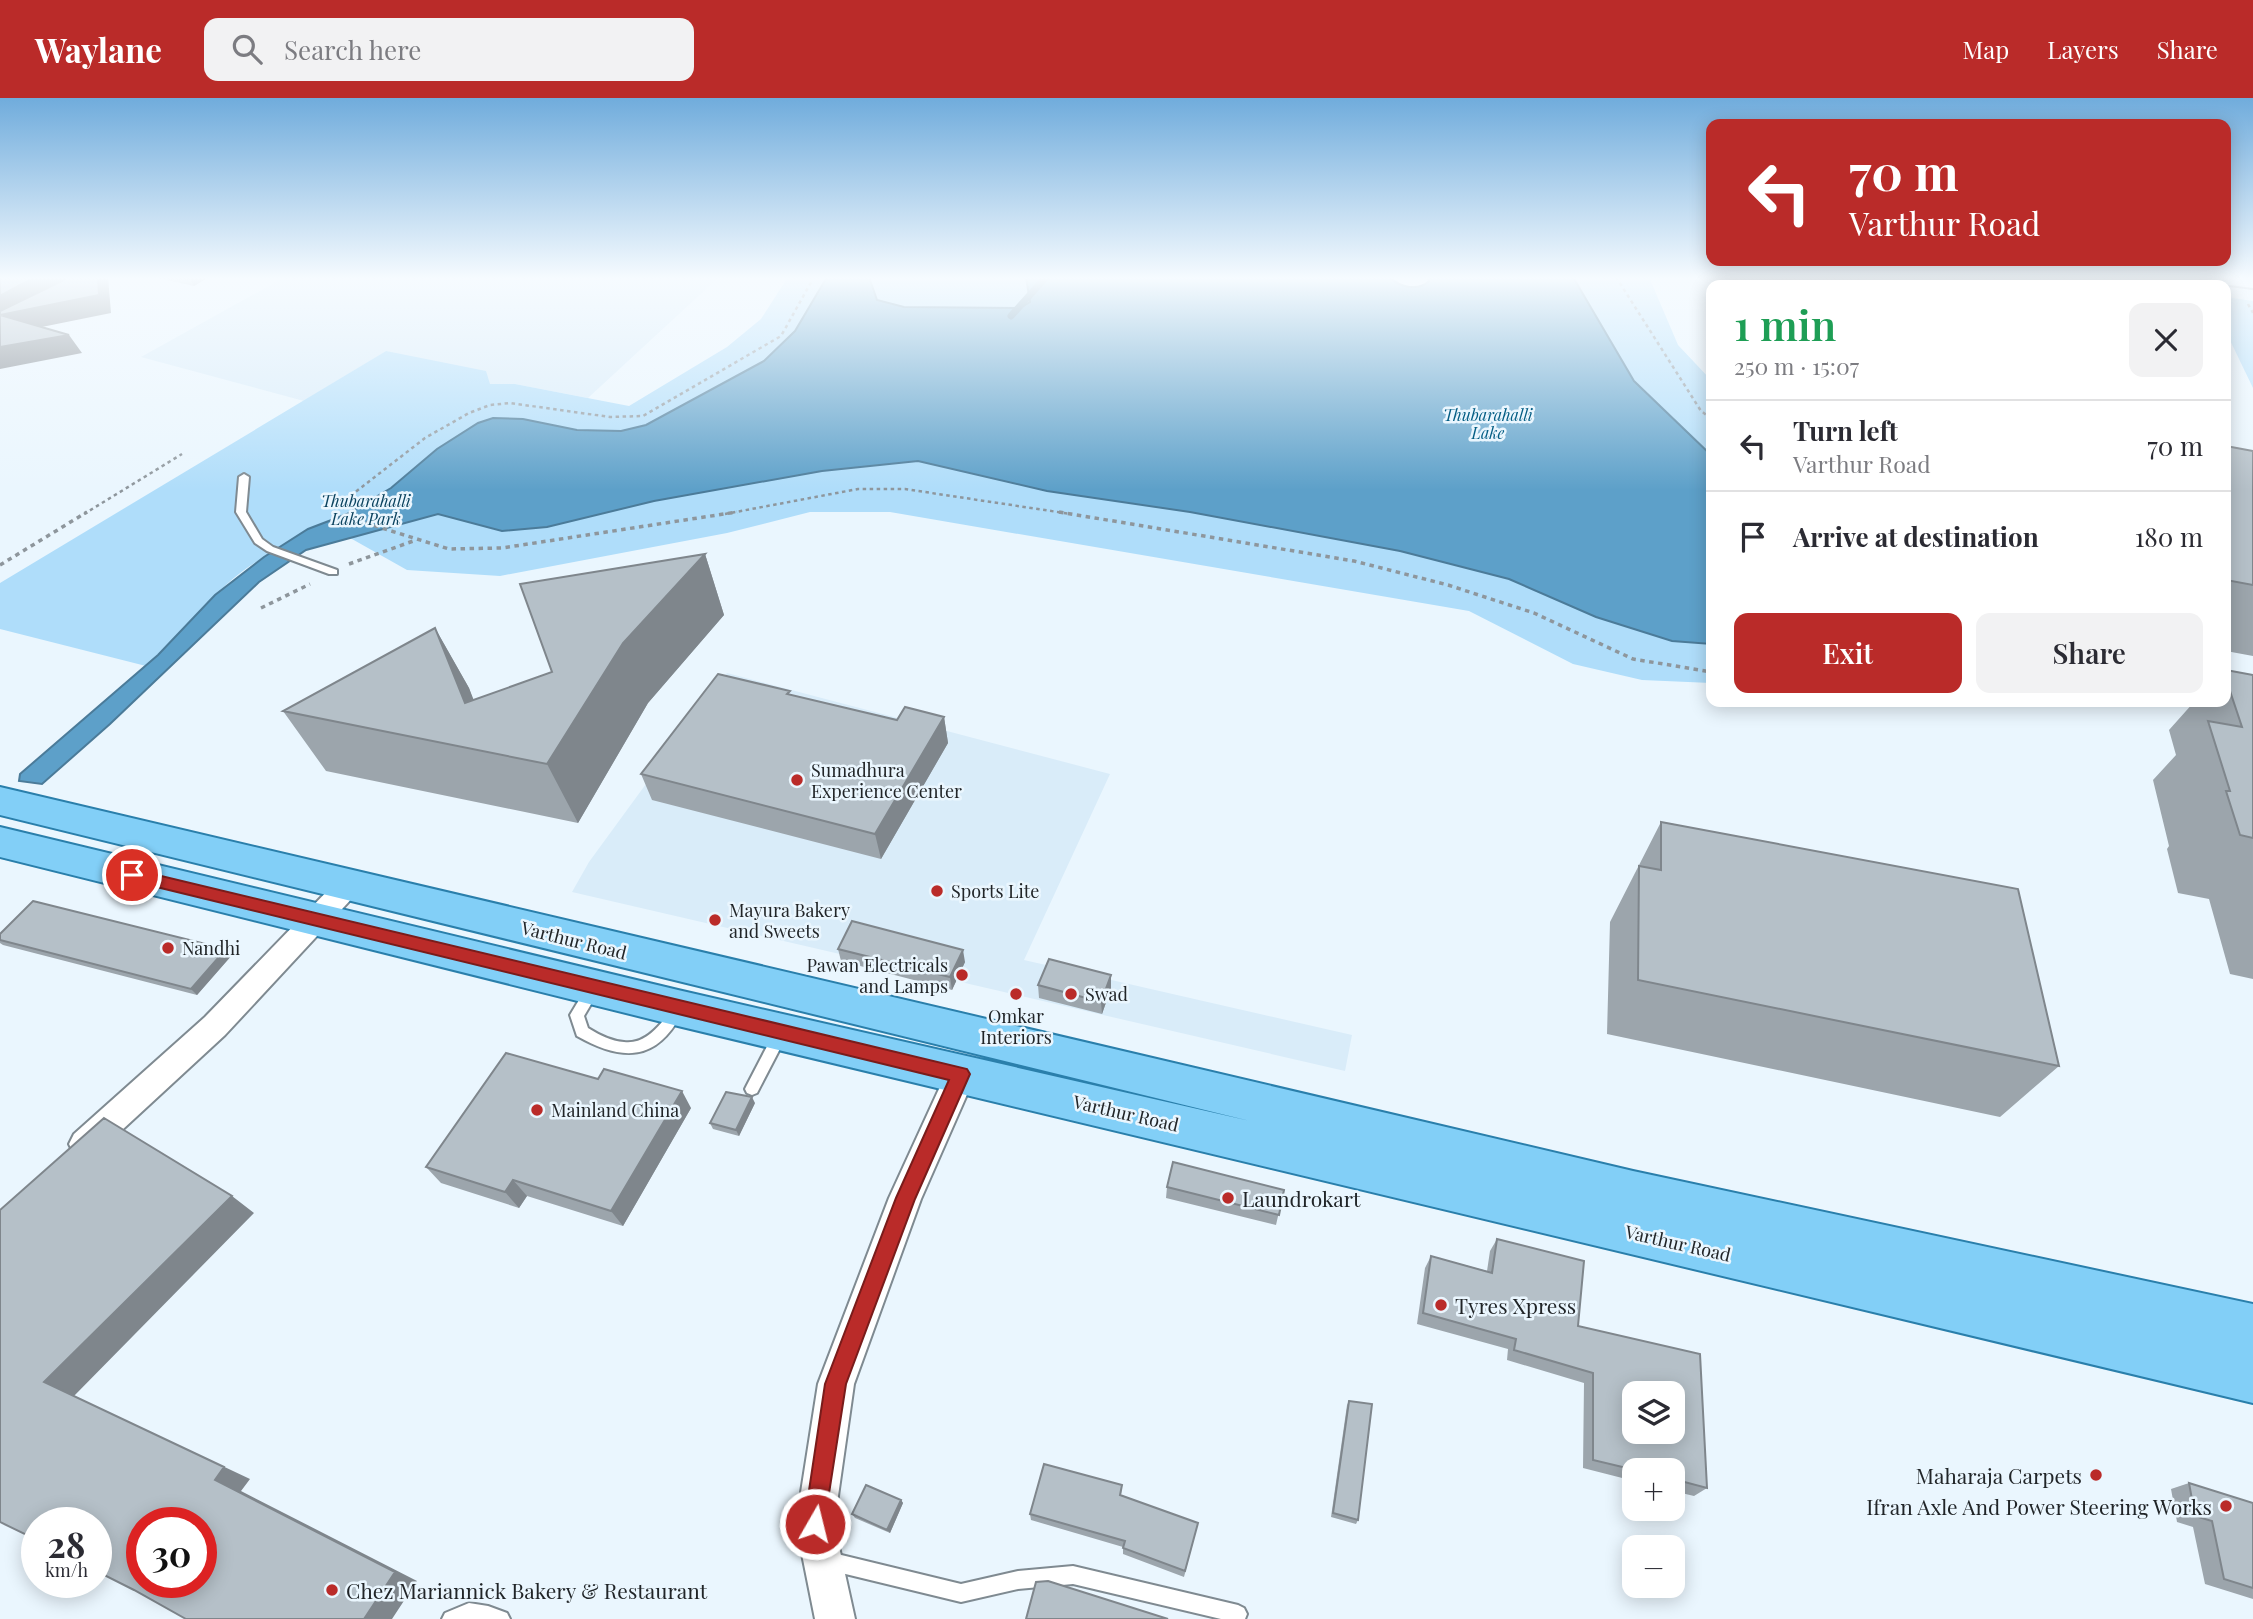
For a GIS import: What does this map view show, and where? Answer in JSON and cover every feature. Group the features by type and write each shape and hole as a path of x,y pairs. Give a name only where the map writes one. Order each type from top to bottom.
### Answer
{"main road":[{"name":"Varthur Road","path":"0,801 1778,1247 2253,1377"},
{"name":"Varthur Road","path":"0,842 678,1008 961,1074 1778,1247 2253,1329"}],"street":[{"path":"67,1160 215,1026 348,887"},
{"path":"835,1619 815,1524 836,1384 905,1198 961,1074"}],"lane":[{"path":"244,477 241,512 258,541 270,549 333,572"},
{"path":"752,1089 782,1032"},
{"path":"822,1559 961,1593 1017,1580 1073,1576 1238,1614"},
{"path":"451,1619 459,1614 476,1611 501,1619"}],"path":[{"path":"760,348 643,416 619,420 507,402 472,411 409,449 349,497 350,512 369,524 449,549 502,548 775,506 858,489 905,489 1107,519 1354,561 1448,585 1534,613 1633,659 1706,671"},
{"path":"1661,348 1706,415"},
{"path":"0,565 182,454"}],"shaded area":[{"path":"157,348 642,348 588,398 515,384 489,384 386,351 304,401 141,357"},
{"path":"727,673 1110,774 1024,960 1352,1035 1345,1071 572,892 589,862"}],"green space":[{"name":"Thubarahalli Lake Park","path":"725,348 777,348 764,361 646,425 621,431 577,430 523,419 438,513 502,531 547,527 654,501 822,471 918,461 1047,491 1190,512 1400,551 1509,579 1596,617 1672,641 1706,644 1706,683 1642,680 1573,664 1469,611 890,512 810,512 727,533 500,576 407,570 336,530 282,549 248,567 217,593 146,666 0,629 0,583 386,351 486,371 490,384 515,384 629,406"},
{"path":"1615,348 1681,348 1706,375 1706,450 1634,381"},
{"path":"2234,348 2253,348 2253,388"}],"water":[{"name":"Thubarahalli Lake","path":"777,348 1615,348 1634,381 1706,450 1706,644 1672,641 1596,617 1509,579 1400,551 1190,512 1047,491 918,461 822,471 654,501 547,527 502,531 438,514 306,550 259,582 110,724 42,784 19,781 20,774 158,655 215,595 264,557 308,529 347,514 391,488 437,449 478,423 493,418 523,419 577,430 621,431 646,425 764,361"}],"building":[{"path":"2231,447 2253,451 2253,585 2231,581"},
{"path":"705,554 623,643 547,764 283,711 435,628 465,703 552,672 520,584"},
{"path":"2231,671 2253,675 2253,838 2240,835 2226,791 2230,791 2208,721 2242,727 2231,694"},
{"name":"Sumadhura Experience Center","path":"718,674 790,691 787,694 897,720 905,707 944,717 875,834 641,774"},
{"path":"1661,822 2018,889 2059,1066 1638,980 1639,866 1661,870"},
{"path":"33,901 226,949 191,989 0,940 0,934"},
{"path":"852,921 963,950 950,977 838,949"},
{"path":"1049,959 1111,975 1101,1002 1038,985"},
{"path":"506,1053 598,1079 604,1069 682,1091 611,1211 513,1180 505,1192 426,1167"},
{"path":"726,1092 752,1097 736,1130 710,1123"},
{"path":"104,1118 232,1196 44,1382 224,1467 215,1480 395,1572 364,1619 186,1619 148,1598 217,1598 217,1507 126,1507 126,1586 112,1579 112,1507 21,1507 21,1532 0,1522 0,1210"},
{"path":"1173,1162 1284,1190 1279,1215 1167,1187"},
{"path":"1497,1239 1584,1261 1578,1326 1700,1354 1707,1488 1685,1482 1685,1458 1622,1458 1622,1467 1593,1460 1593,1373 1514,1350 1516,1339 1423,1313 1431,1256 1492,1273"},
{"path":"1349,1401 1372,1404 1358,1520 1333,1513"},
{"path":"1044,1464 1122,1485 1120,1495 1198,1523 1185,1571 1123,1548 1125,1541 1030,1514"},
{"path":"2189,1483 2253,1503 2253,1588 2224,1579 2212,1521 2195,1516"},
{"path":"866,1485 901,1500 887,1530 852,1514"},
{"path":"1048,1581 1168,1619 1026,1619 1036,1582"}],"place":[{"name":"Sumadhura Experience Center","path":"797,780"},
{"name":"Sports Lite","path":"937,891"},
{"name":"Mayura Bakery and Sweets","path":"715,920"},
{"name":"Nandhi","path":"168,948"},
{"name":"Pawan Electricals and Lamps","path":"962,975"},
{"name":"Omkar Interiors","path":"1016,994"},
{"name":"Swad","path":"1071,994"},
{"name":"Mainland China","path":"537,1110"},
{"name":"Laundrokart","path":"1228,1198"},
{"name":"Tyres Xpress","path":"1441,1305"},
{"name":"Maharaja Carpets","path":"2096,1475"},
{"name":"Ifran Axle And Power Steering Works","path":"2226,1506"},
{"name":"Chez Mariannick Bakery & Restaurant","path":"332,1590"}],"route":[{"path":"132,875 402,942 961,1074 905,1198 836,1384 815,1524"}]}
